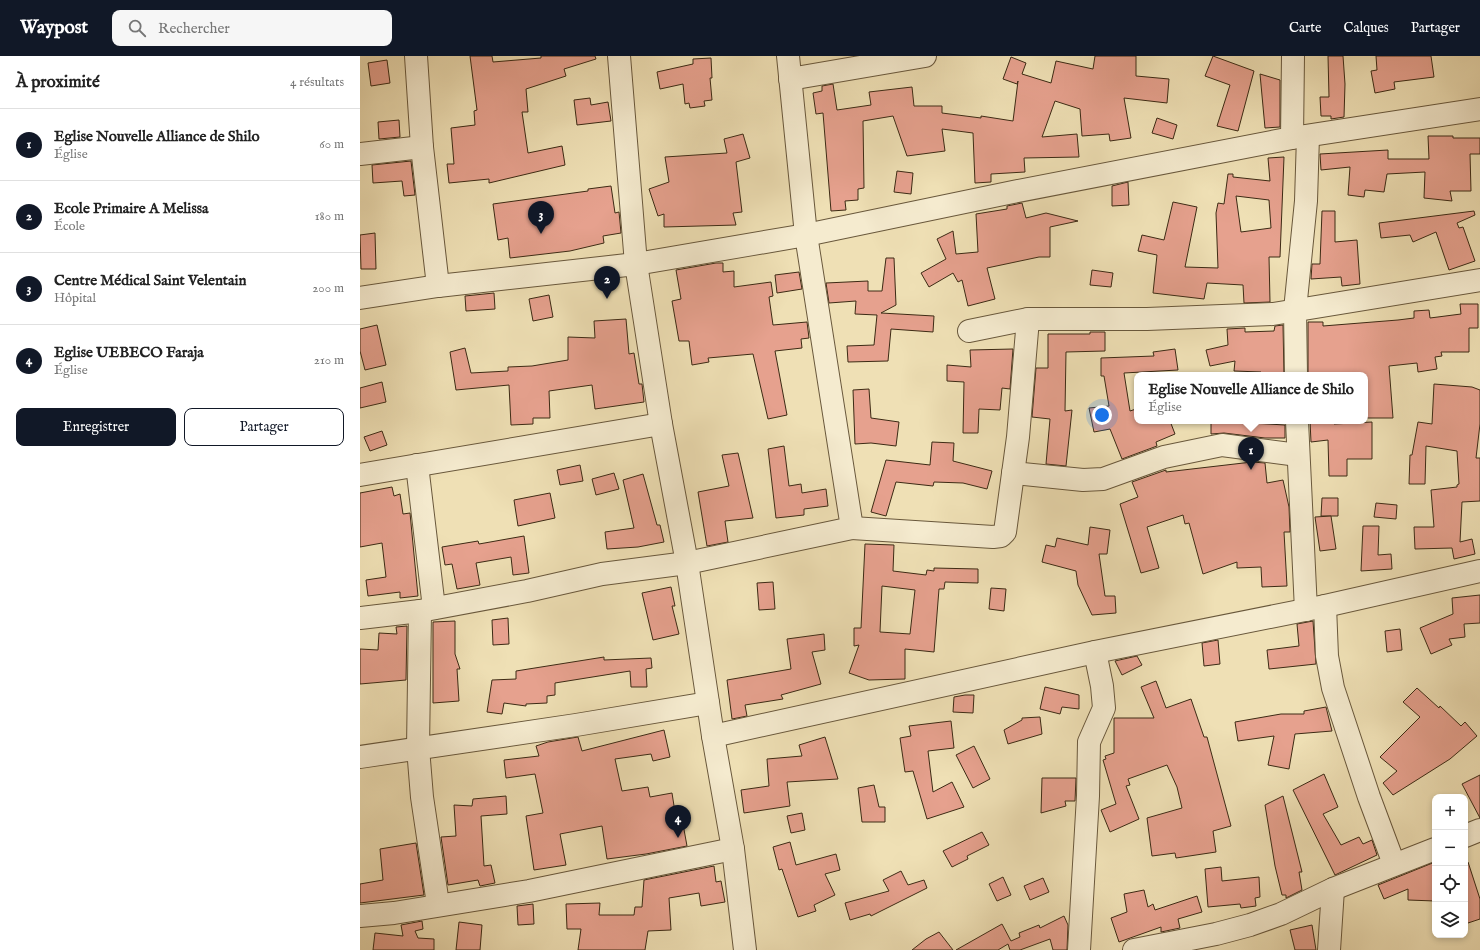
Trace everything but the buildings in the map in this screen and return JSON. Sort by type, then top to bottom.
[{"type":"street","points":[[416,56],[422,147],[438,286]]},
{"type":"street","points":[[619,56],[636,264],[661,424],[688,563],[713,736],[733,849],[745,950]]},
{"type":"street","points":[[788,56],[806,235],[852,528]]},
{"type":"street","points":[[790,79],[925,56]]},
{"type":"street","points":[[1293,56],[1306,201],[1295,310],[1296,372]]},
{"type":"street","points":[[360,298],[438,286],[636,264],[806,235],[1013,192],[1300,137],[1480,109]]},
{"type":"street","points":[[360,154],[422,147]]},
{"type":"street","points":[[969,331],[1028,319],[1147,319],[1272,314],[1480,280]]},
{"type":"street","points":[[360,618],[427,609],[527,591],[602,574],[688,563],[852,528],[1001,536],[1005,532],[1018,437],[1028,319]]},
{"type":"street","points":[[360,475],[661,424]]},
{"type":"street","points":[[1297,424],[1298,455],[1316,608],[1333,688],[1369,797],[1394,864]]},
{"type":"street","points":[[1013,473],[1083,480],[1102,479],[1164,457],[1222,445],[1298,455]]},
{"type":"street","points":[[417,465],[427,609],[418,748],[422,797],[438,904]]},
{"type":"street","points":[[713,736],[1095,652],[1316,608],[1480,571]]},
{"type":"street","points":[[1079,950],[1088,796],[1088,742],[1104,708],[1102,686],[1095,652]]},
{"type":"street","points":[[360,757],[576,725],[708,703]]},
{"type":"street","points":[[1468,835],[1480,830]]},
{"type":"street","points":[[360,916],[394,913],[438,904],[529,891],[733,849]]},
{"type":"street","points":[[1134,950],[1216,934],[1250,925],[1281,914],[1333,889],[1432,850]]},
{"type":"street","points":[[1328,950],[1333,889]]},
{"type":"place","name":"Centre Médical Saint Velentain","points":[[541,234]]},
{"type":"place","name":"Ecole Primaire A Melissa","points":[[607,299]]},
{"type":"place","name":"Eglise Nouvelle Alliance de Shilo","points":[[1251,470]]},
{"type":"place","name":"Eglise UEBECO Faraja","points":[[678,838]]}]
